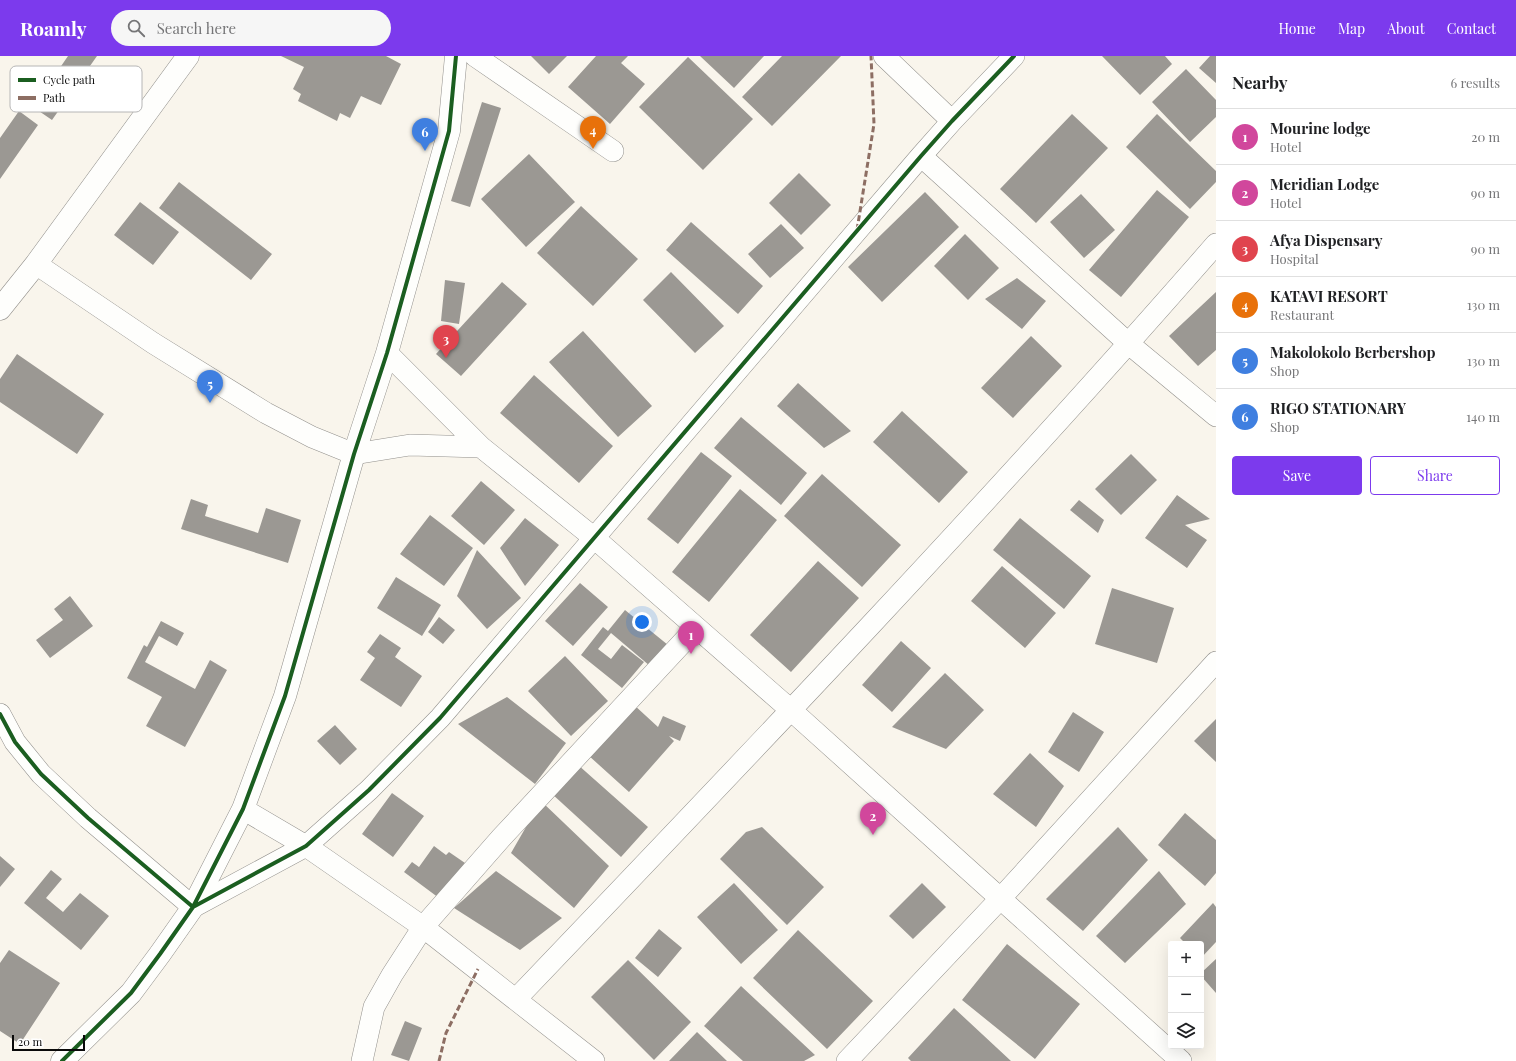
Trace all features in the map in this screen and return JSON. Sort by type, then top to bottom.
[{"type":"street","points":[[0,308],[36,264],[188,56]]},
{"type":"street","points":[[62,1061],[130,993],[160,954],[193,907],[243,809],[285,696],[354,454],[387,353],[449,131],[456,56]]},
{"type":"street","points":[[475,56],[613,151]]},
{"type":"street","points":[[884,56],[952,120]]},
{"type":"street","points":[[193,907],[306,846],[369,790],[440,718],[593,537],[952,120],[1014,56]]},
{"type":"street","points":[[921,156],[1129,344],[1216,416]]},
{"type":"street","points":[[516,999],[792,711],[1129,344],[1216,244]]},
{"type":"street","points":[[36,264],[152,344],[266,413],[312,437],[354,454],[410,445],[481,446]]},
{"type":"street","points":[[387,353],[481,446],[593,537],[792,711],[1181,1061]]},
{"type":"street","points":[[362,1061],[374,1008],[392,975],[423,927],[501,838],[696,628]]},
{"type":"street","points":[[847,1061],[1000,899],[1216,662]]},
{"type":"street","points":[[0,714],[15,742],[40,774],[88,818],[193,907]]},
{"type":"street","points":[[243,809],[306,846],[423,927],[594,1061]]},
{"type":"building","points":[[68,56],[97,56],[90,66],[61,66]]},
{"type":"building","points":[[281,56],[386,56],[401,64],[381,105],[361,96],[350,118],[340,113],[337,121],[298,101],[301,94],[293,89],[304,67]]},
{"type":"building","points":[[531,56],[567,56],[549,74]]},
{"type":"building","points":[[596,56],[628,56],[621,63],[645,84],[610,124],[568,87]]},
{"type":"building","points":[[700,56],[764,56],[734,88]]},
{"type":"building","points":[[782,56],[841,56],[772,126],[742,97]]},
{"type":"building","points":[[1102,56],[1165,56],[1172,64],[1140,95]]},
{"type":"building","points":[[1210,56],[1216,56],[1216,83],[1199,68]]},
{"type":"building","points":[[688,57],[753,119],[703,170],[639,107]]},
{"type":"building","points":[[1186,69],[1216,100],[1216,117],[1190,142],[1152,102]]},
{"type":"building","points":[[482,102],[501,108],[470,207],[451,201]]},
{"type":"building","points":[[18,112],[38,125],[0,179],[0,138]]},
{"type":"building","points":[[40,112],[58,112],[52,120]]},
{"type":"building","points":[[1072,114],[1108,148],[1036,223],[1000,189]]},
{"type":"building","points":[[1157,114],[1216,171],[1216,182],[1190,209],[1126,147]]},
{"type":"building","points":[[529,154],[575,202],[526,247],[481,199]]},
{"type":"building","points":[[799,173],[831,205],[801,235],[769,203]]},
{"type":"building","points":[[179,182],[272,254],[251,280],[159,208]]},
{"type":"building","points":[[1157,190],[1189,217],[1121,297],[1089,270]]},
{"type":"building","points":[[925,192],[959,227],[882,302],[848,267]]},
{"type":"building","points":[[1081,194],[1115,230],[1084,258],[1050,222]]},
{"type":"building","points":[[140,202],[179,232],[153,265],[114,235]]},
{"type":"building","points":[[581,206],[638,259],[593,306],[537,253]]},
{"type":"building","points":[[691,222],[763,286],[738,314],[666,250]]},
{"type":"building","points":[[781,224],[804,248],[770,278],[748,254]]},
{"type":"building","points":[[965,234],[999,268],[968,300],[934,266]]},
{"type":"building","points":[[671,272],[724,326],[695,353],[643,300]]},
{"type":"building","points":[[1017,278],[1046,301],[1022,329],[985,299]]},
{"type":"building","points":[[445,280],[465,283],[459,324],[441,321]]},
{"type":"building","points":[[502,282],[527,304],[461,376],[436,354]]},
{"type":"building","points":[[1216,292],[1216,350],[1198,366],[1169,336]]},
{"type":"building","points":[[583,331],[652,406],[618,437],[549,362]]},
{"type":"building","points":[[1031,336],[1062,366],[1013,418],[981,388]]},
{"type":"building","points":[[17,354],[104,414],[77,454],[0,402],[0,379]]},
{"type":"building","points":[[534,375],[613,446],[579,483],[500,413]]},
{"type":"building","points":[[798,383],[851,431],[824,448],[777,406]]},
{"type":"building","points":[[902,411],[968,472],[939,503],[873,442]]},
{"type":"building","points":[[741,417],[807,473],[781,505],[714,448]]},
{"type":"building","points":[[701,452],[732,476],[678,544],[647,519]]},
{"type":"building","points":[[1131,454],[1157,480],[1121,515],[1095,489]]},
{"type":"building","points":[[822,474],[901,545],[862,587],[784,516]]},
{"type":"building","points":[[481,481],[515,510],[484,545],[451,516]]},
{"type":"building","points":[[740,489],[777,520],[709,602],[672,572]]},
{"type":"building","points":[[1177,495],[1210,519],[1185,525],[1207,540],[1187,568],[1145,538]]},
{"type":"building","points":[[191,499],[208,505],[205,516],[258,533],[266,508],[301,520],[288,563],[181,529]]},
{"type":"building","points":[[1079,500],[1104,520],[1098,533],[1070,510]]},
{"type":"building","points":[[430,515],[473,548],[444,586],[400,554]]},
{"type":"building","points":[[525,518],[559,545],[525,586],[500,548]]},
{"type":"building","points":[[1020,518],[1091,576],[1064,609],[993,550]]},
{"type":"building","points":[[477,550],[521,598],[487,629],[457,596]]},
{"type":"building","points":[[818,561],[859,598],[791,672],[750,635]]},
{"type":"building","points":[[1002,566],[1056,613],[1025,648],[971,601]]},
{"type":"building","points":[[396,577],[441,605],[422,636],[377,608]]},
{"type":"building","points":[[580,583],[608,607],[573,646],[545,621]]},
{"type":"building","points":[[1112,588],[1174,608],[1157,663],[1095,644]]},
{"type":"building","points":[[70,596],[93,626],[50,658],[36,640],[63,620],[54,609]]},
{"type":"building","points":[[625,610],[668,645],[650,666],[611,633],[598,649],[611,659],[622,645],[644,662],[622,688],[581,655],[603,627],[608,631]]},
{"type":"building","points":[[439,617],[455,630],[443,644],[428,632]]},
{"type":"building","points":[[161,621],[184,633],[177,646],[159,636],[145,662],[195,689],[210,660],[227,670],[185,747],[146,726],[162,697],[127,678],[144,645],[147,647]]},
{"type":"building","points":[[380,634],[401,648],[395,657],[422,676],[401,707],[360,680],[375,658],[367,652]]},
{"type":"building","points":[[901,641],[931,668],[892,712],[862,685]]},
{"type":"building","points":[[565,656],[608,701],[571,736],[528,691]]},
{"type":"building","points":[[945,673],[984,710],[946,749],[892,727]]},
{"type":"building","points":[[507,697],[566,743],[535,784],[458,724]]},
{"type":"building","points":[[633,704],[658,727],[663,716],[686,726],[680,741],[669,736],[674,741],[629,792],[588,755]]},
{"type":"building","points":[[1073,712],[1104,732],[1079,772],[1048,752]]},
{"type":"building","points":[[1216,719],[1216,762],[1194,741]]},
{"type":"building","points":[[335,725],[357,749],[340,765],[317,741]]},
{"type":"building","points":[[1030,753],[1064,786],[1036,827],[993,794]]},
{"type":"building","points":[[577,764],[648,827],[621,857],[551,793]]},
{"type":"building","points":[[392,793],[424,816],[393,857],[362,834]]},
{"type":"building","points":[[541,801],[609,866],[574,908],[511,853]]},
{"type":"building","points":[[1185,813],[1216,840],[1216,873],[1205,886],[1158,845]]},
{"type":"building","points":[[762,827],[824,887],[787,925],[720,859],[746,832]]},
{"type":"building","points":[[1118,827],[1148,860],[1083,931],[1046,899]]},
{"type":"building","points":[[434,846],[446,855],[449,852],[465,863],[439,898],[404,872],[412,862],[419,867]]},
{"type":"building","points":[[0,856],[15,869],[0,887]]},
{"type":"building","points":[[51,870],[62,879],[46,898],[63,912],[80,893],[109,916],[81,950],[24,903]]},
{"type":"building","points":[[496,871],[562,918],[520,950],[454,908]]},
{"type":"building","points":[[1159,871],[1186,904],[1125,963],[1096,936]]},
{"type":"building","points":[[734,883],[778,930],[741,964],[697,917]]},
{"type":"building","points":[[922,883],[946,907],[913,939],[889,916]]},
{"type":"building","points":[[1213,903],[1216,907],[1216,942],[1204,955],[1204,941],[1183,941],[1180,938]]},
{"type":"building","points":[[659,929],[682,948],[658,977],[635,958]]},
{"type":"building","points":[[798,930],[873,1001],[827,1049],[753,978]]},
{"type":"building","points":[[1007,944],[1080,1004],[1035,1059],[962,1000]]},
{"type":"building","points":[[9,950],[60,983],[20,1044],[0,1031],[0,963]]},
{"type":"building","points":[[1216,959],[1216,993],[1204,979],[1204,970]]},
{"type":"building","points":[[628,960],[691,1022],[654,1060],[591,997]]},
{"type":"building","points":[[741,986],[815,1055],[804,1061],[743,1061],[704,1026]]},
{"type":"building","points":[[954,1008],[1011,1061],[911,1061],[908,1058]]},
{"type":"building","points":[[405,1021],[422,1028],[409,1061],[391,1055]]},
{"type":"building","points":[[697,1032],[727,1061],[669,1061]]},
{"type":"marked path","points":[[857,230],[874,124],[871,56]]},
{"type":"marked path","points":[[439,1061],[446,1033],[478,969]]},
{"type":"cycle path","points":[[62,1061],[131,993],[160,954],[193,907],[243,809],[285,696],[354,454],[387,353],[449,131],[456,56]]},
{"type":"cycle path","points":[[0,714],[15,742],[41,774],[88,818],[193,907],[306,846],[369,790],[440,718],[921,156],[1014,56]]},
{"type":"place","name":"KATAVI RESORT","points":[[593,149]]},
{"type":"place","name":"RIGO STATIONARY","points":[[425,151]]},
{"type":"place","name":"Afya Dispensary","points":[[446,358]]},
{"type":"place","name":"Makolokolo Berbershop","points":[[210,403]]},
{"type":"place","name":"Mourine lodge","points":[[691,654]]},
{"type":"place","name":"Meridian Lodge","points":[[873,835]]}]
